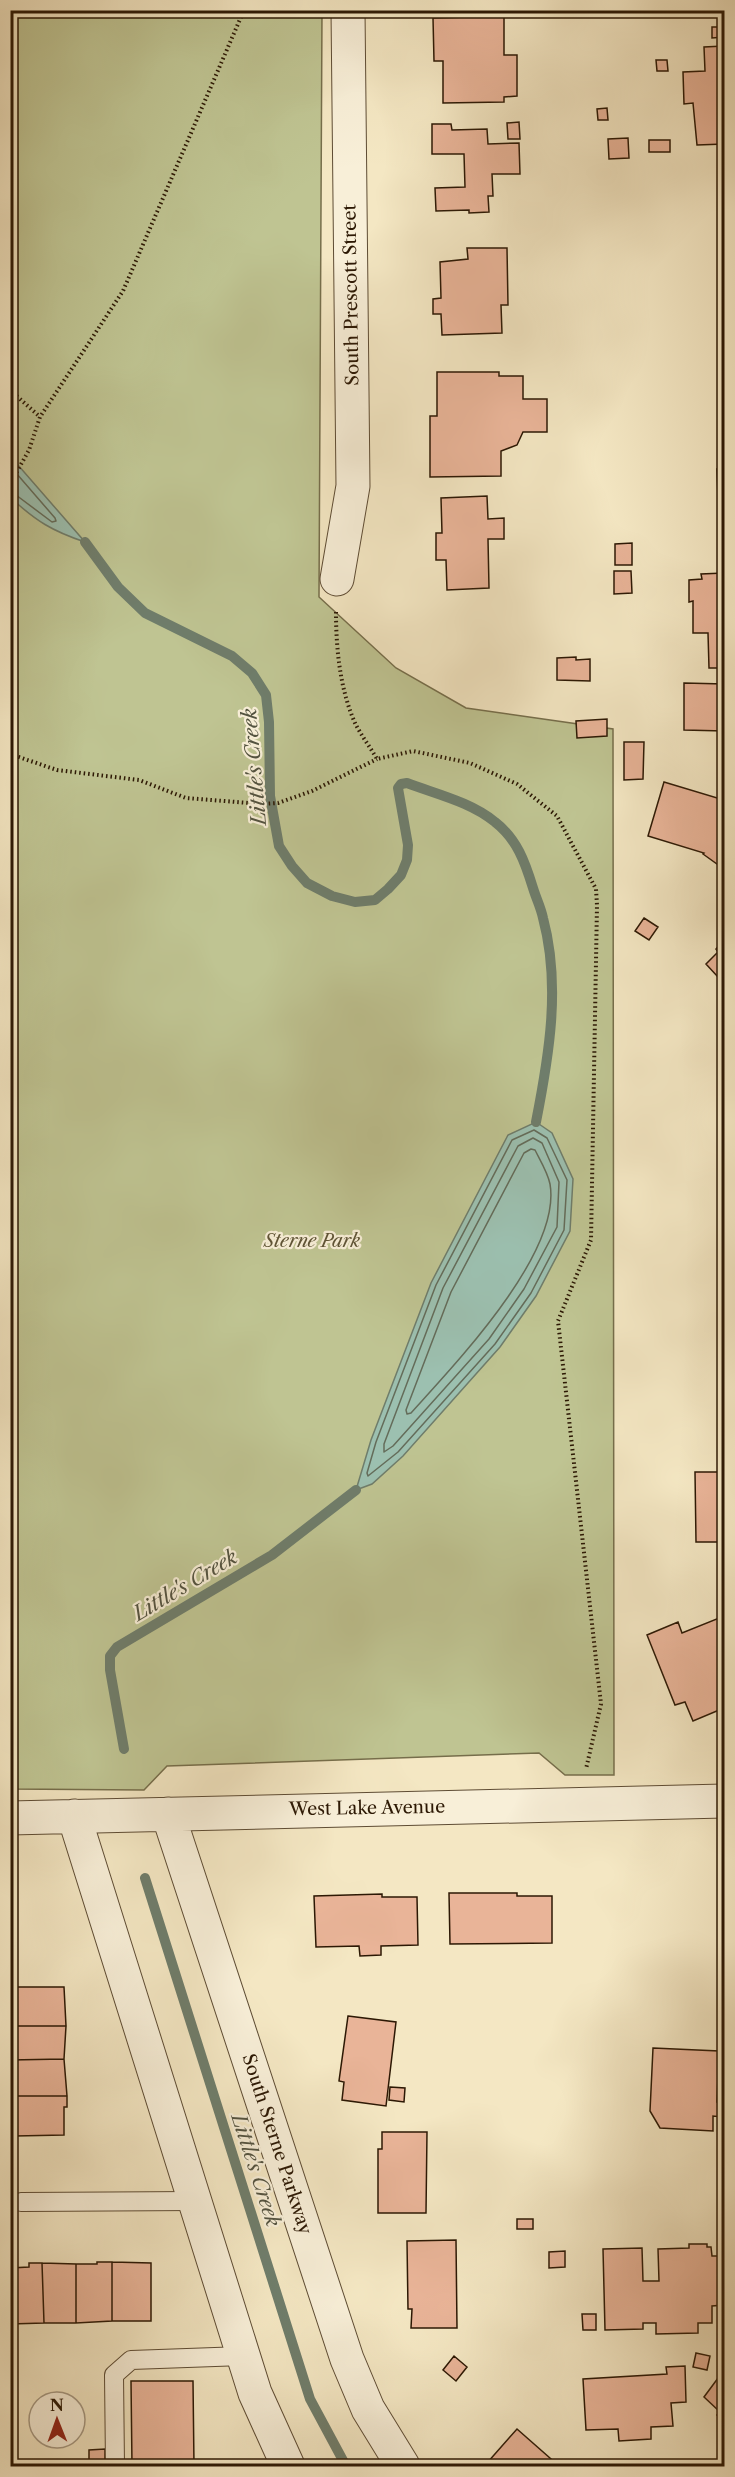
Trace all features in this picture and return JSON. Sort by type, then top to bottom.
[{"type":"street","name":"South Prescott Street","points":[[337,579],[353,486],[348,10]]},
{"type":"street","name":"West Lake Avenue","points":[[10,1818],[724,1801]]},
{"type":"street","name":"South Sterne Parkway","points":[[168,1814],[347,2359],[368,2409],[403,2466]]},
{"type":"street","points":[[74,1816],[255,2393],[288,2466]]},
{"type":"lane","points":[[21,2202],[195,2201]]},
{"type":"lane","points":[[115,2466],[114,2375],[131,2360],[243,2356]]},
{"type":"path","points":[[10,484],[29,450],[40,417],[123,291],[244,10]]},
{"type":"path","points":[[10,390],[40,417]]},
{"type":"path","points":[[337,579],[336,642],[342,682],[355,722],[377,759]]},
{"type":"path","points":[[10,754],[57,771],[139,780],[186,798],[262,804],[278,803],[312,791],[377,759],[413,751],[470,763],[517,784],[557,816],[596,889],[597,905],[591,1240],[558,1321],[601,1704],[586,1766],[587,1803]]},
{"type":"green space","name":"Sterne Park","points":[[11,11],[322,11],[319,597],[396,668],[466,708],[613,729],[614,1775],[565,1775],[539,1753],[167,1766],[144,1790],[11,1789]]},
{"type":"water","points":[[11,457],[85,542],[45,524],[11,498]]},
{"type":"water","points":[[536,1122],[552,1133],[573,1179],[570,1231],[536,1296],[500,1347],[403,1456],[372,1484],[356,1490],[371,1440],[431,1283],[508,1135]]},
{"type":"building","points":[[504,16],[504,55],[517,55],[517,96],[504,97],[504,102],[443,103],[443,61],[434,61],[433,18]]},
{"type":"building","points":[[712,27],[724,27],[724,37],[712,38]]},
{"type":"building","points":[[724,46],[724,144],[697,145],[693,103],[684,104],[683,72],[705,71],[704,47]]},
{"type":"building","points":[[656,60],[667,60],[668,71],[657,71]]},
{"type":"building","points":[[607,108],[608,120],[598,120],[597,109]]},
{"type":"building","points":[[519,122],[520,139],[508,139],[507,123]]},
{"type":"building","points":[[432,124],[451,124],[452,130],[487,129],[488,144],[519,143],[520,174],[492,174],[493,196],[488,196],[489,212],[436,211],[435,188],[465,187],[464,154],[432,154]]},
{"type":"building","points":[[628,138],[629,158],[609,159],[608,139]]},
{"type":"building","points":[[649,140],[670,140],[670,152],[649,152]]},
{"type":"building","points":[[720,199],[724,199],[724,235],[720,235]]},
{"type":"building","points":[[467,248],[507,248],[508,305],[501,305],[502,333],[442,335],[441,314],[433,314],[433,299],[441,298],[440,262],[468,259]]},
{"type":"building","points":[[437,372],[499,372],[499,376],[523,376],[523,399],[547,399],[547,432],[523,432],[517,445],[501,451],[501,476],[430,477],[430,416],[437,416]]},
{"type":"building","points":[[724,468],[724,497],[718,498],[717,469]]},
{"type":"building","points":[[487,496],[488,519],[504,518],[504,539],[488,539],[489,588],[447,590],[446,560],[436,560],[436,533],[442,533],[441,498]]},
{"type":"building","points":[[632,543],[632,565],[615,565],[615,544]]},
{"type":"building","points":[[614,571],[631,571],[632,593],[614,594]]},
{"type":"building","points":[[724,573],[724,668],[709,668],[708,633],[693,633],[693,601],[689,602],[689,580],[702,579],[701,574]]},
{"type":"building","points":[[576,657],[576,660],[590,659],[590,681],[557,680],[557,658]]},
{"type":"building","points":[[684,683],[724,684],[724,731],[684,730]]},
{"type":"building","points":[[607,719],[607,736],[577,738],[576,721]]},
{"type":"building","points":[[624,742],[644,742],[643,779],[624,780]]},
{"type":"building","points":[[664,782],[724,800],[724,869],[704,853],[648,836]]},
{"type":"building","points":[[644,918],[658,927],[649,940],[635,931]]},
{"type":"building","points":[[724,940],[724,1008],[719,1009],[718,977],[706,964],[718,952],[716,949]]},
{"type":"building","points":[[720,1468],[724,1468],[724,1583],[720,1583],[720,1542],[696,1542],[695,1472],[720,1472]]},
{"type":"building","points":[[724,1616],[724,1708],[693,1721],[685,1702],[675,1705],[647,1635],[678,1622],[682,1633]]},
{"type":"building","points":[[449,1893],[517,1893],[517,1896],[552,1896],[552,1943],[450,1944]]},
{"type":"building","points":[[382,1894],[382,1897],[417,1897],[418,1945],[381,1946],[381,1955],[360,1956],[359,1946],[316,1947],[314,1896]]},
{"type":"building","points":[[10,1987],[64,1987],[66,2026],[10,2026]]},
{"type":"building","points":[[348,2016],[396,2022],[386,2106],[342,2100],[344,2082],[339,2081]]},
{"type":"building","points":[[10,2026],[66,2026],[64,2059],[10,2060]]},
{"type":"building","points":[[653,2048],[719,2051],[717,2102],[723,2102],[722,2117],[713,2116],[713,2131],[660,2128],[650,2111]]},
{"type":"building","points":[[64,2059],[67,2096],[10,2096],[10,2060]]},
{"type":"building","points":[[390,2087],[405,2088],[404,2102],[389,2100]]},
{"type":"building","points":[[10,2096],[67,2096],[67,2107],[64,2107],[64,2135],[15,2136],[15,2133],[10,2133]]},
{"type":"building","points":[[382,2132],[427,2132],[426,2213],[378,2213],[378,2149],[382,2149]]},
{"type":"building","points":[[517,2219],[533,2219],[533,2229],[517,2229]]},
{"type":"building","points":[[456,2240],[457,2328],[411,2328],[412,2309],[408,2309],[407,2241]]},
{"type":"building","points":[[689,2244],[707,2244],[707,2247],[711,2247],[712,2256],[724,2256],[724,2305],[712,2306],[712,2323],[698,2323],[698,2333],[656,2334],[656,2323],[643,2323],[643,2329],[605,2330],[603,2249],[642,2248],[643,2281],[659,2281],[658,2249],[689,2248]]},
{"type":"building","points":[[565,2251],[565,2267],[549,2268],[549,2252]]},
{"type":"building","points":[[97,2262],[112,2262],[112,2321],[76,2323],[76,2264],[97,2264]]},
{"type":"building","points":[[112,2262],[151,2263],[151,2321],[112,2321]]},
{"type":"building","points":[[29,2263],[42,2263],[44,2323],[10,2324],[10,2268],[29,2267]]},
{"type":"building","points":[[42,2263],[76,2264],[76,2323],[44,2323]]},
{"type":"building","points":[[582,2314],[596,2314],[596,2330],[583,2330]]},
{"type":"building","points":[[696,2353],[710,2356],[707,2370],[693,2367]]},
{"type":"building","points":[[454,2356],[467,2367],[456,2381],[443,2370]]},
{"type":"building","points":[[685,2366],[686,2402],[671,2403],[673,2426],[651,2427],[651,2439],[619,2441],[618,2429],[586,2430],[583,2379],[667,2374],[666,2367]]},
{"type":"building","points":[[724,2370],[724,2422],[717,2415],[720,2412],[704,2397]]},
{"type":"building","points":[[131,2381],[193,2381],[194,2466],[132,2466]]},
{"type":"building","points":[[517,2429],[559,2466],[490,2466],[487,2463]]},
{"type":"building","points":[[105,2449],[105,2466],[89,2466],[89,2450]]},
{"type":"waterway","name":"Little's Creek","points":[[85,542],[118,587],[145,613],[232,656],[252,673],[266,695],[269,722],[270,796],[279,846],[307,883],[332,896],[355,902],[375,900],[388,889],[401,875],[407,860],[408,845],[398,788],[401,784],[407,783],[475,809],[495,822],[515,843],[541,910],[551,969],[549,1046],[536,1122]]},
{"type":"waterway","name":"Little's Creek","points":[[124,1749],[110,1670],[110,1656],[117,1647],[272,1555],[356,1490]]},
{"type":"waterway","name":"Little's Creek","points":[[145,1878],[310,2399],[346,2466]]}]
